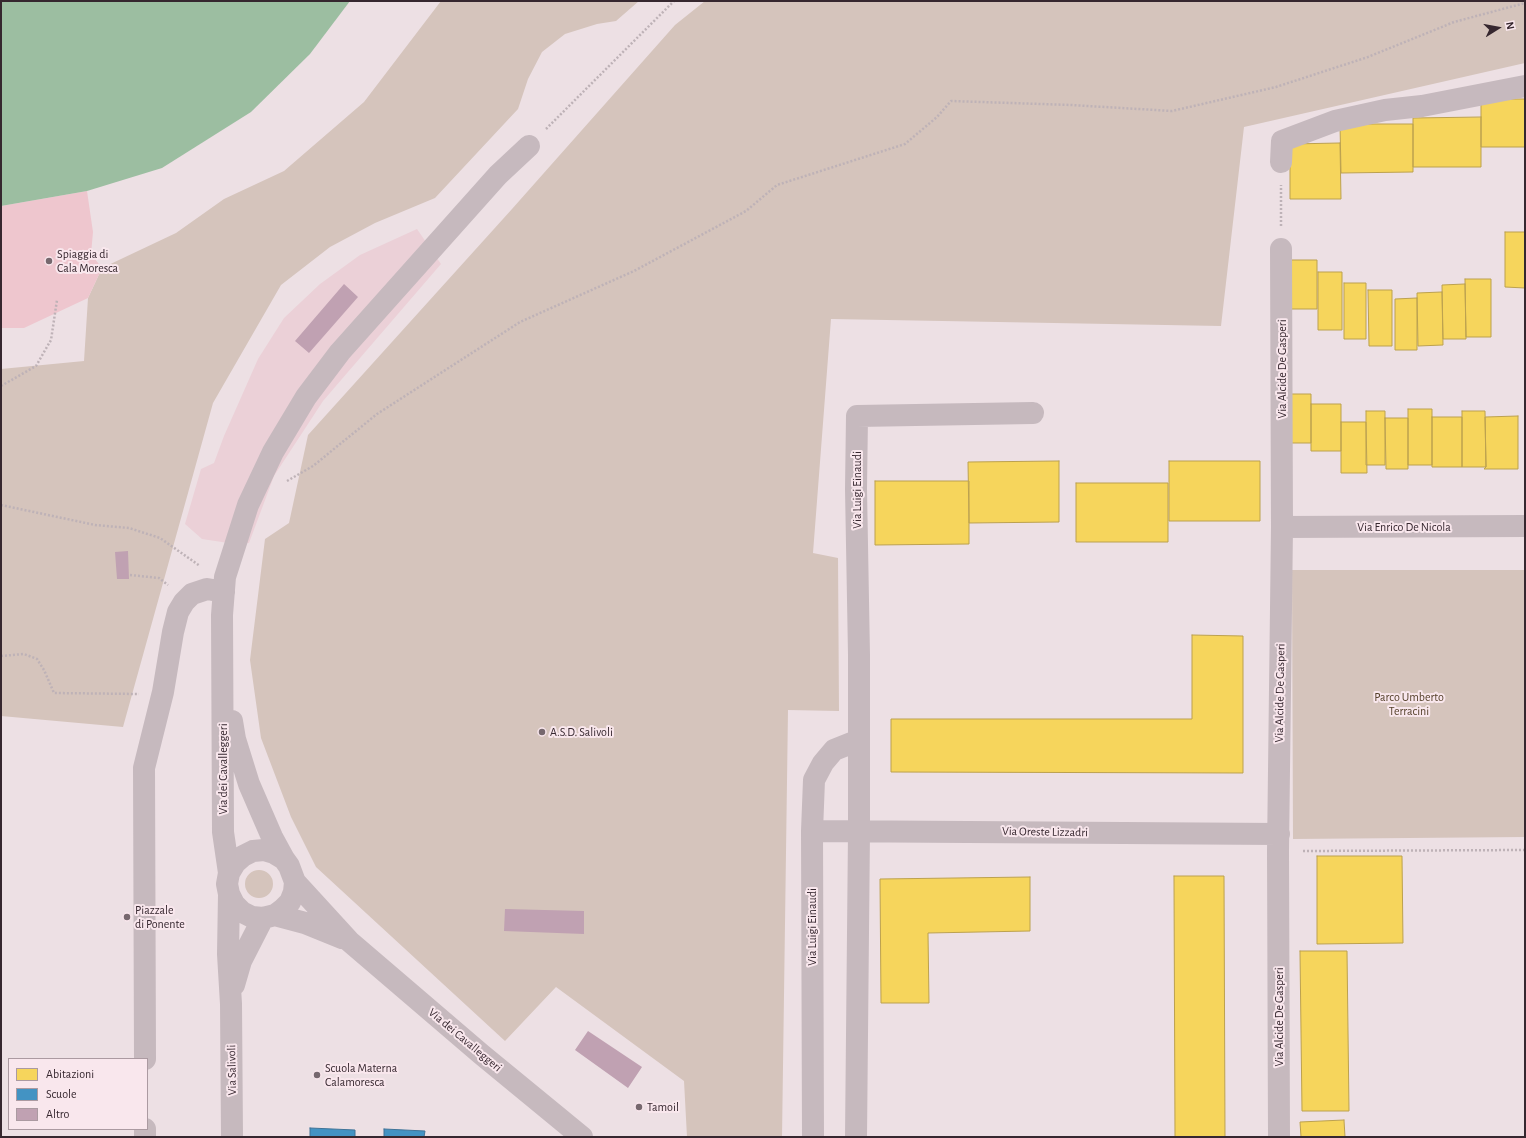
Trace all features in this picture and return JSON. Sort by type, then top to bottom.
[{"type":"street","points":[[1281,162],[1282,140],[1335,121],[1384,110],[1422,106],[1525,86]]},
{"type":"street","name":"Via dei Cavalleggeri","points":[[349,941],[305,923],[269,916],[252,917],[242,912],[234,904],[229,894],[227,884],[229,873],[222,832],[222,615],[225,585],[235,544],[248,505],[273,452],[306,397],[345,347],[498,175],[529,146]]},
{"type":"street","name":"Via Alcide De Gasperi","points":[[1279,1137],[1279,843],[1282,527],[1281,249]]},
{"type":"street","name":"Via Luigi Einaudi","points":[[856,1137],[859,831],[859,655],[856,489],[857,416],[1033,413]]},
{"type":"street","name":"Via Enrico De Nicola","points":[[1282,527],[1525,526]]},
{"type":"street","points":[[145,1058],[144,768],[163,692],[173,632],[178,612],[184,602],[192,594],[225,585]]},
{"type":"street","name":"Via dei Cavalleggeri","points":[[223,664],[235,739],[249,784],[272,837],[289,866],[295,882],[349,941],[575,1135]]},
{"type":"street","name":"Via Luigi Einaudi","points":[[813,1137],[812,831],[814,780],[823,763],[834,750],[859,740]]},
{"type":"street","name":"Via Oreste Lizzadri","points":[[812,831],[859,831],[1279,843]]},
{"type":"street","points":[[229,873],[235,863],[243,856],[253,851],[264,850],[274,853],[284,859]]},
{"type":"street","points":[[269,916],[283,909],[290,902],[294,892],[295,882]]},
{"type":"street","name":"Via Salivoli","points":[[229,894],[228,954],[232,1137]]},
{"type":"street","name":"Via Salivoli","points":[[230,1004],[241,961],[269,916]]},
{"type":"path","points":[[529,146],[674,1]]},
{"type":"path","points":[[287,482],[313,466],[378,414],[520,322],[634,271],[746,211],[777,185],[905,144],[937,117],[951,102],[1071,105],[1172,112],[1276,87],[1368,57],[1454,22],[1525,3]]},
{"type":"path","points":[[1281,162],[1281,249]]},
{"type":"path","points":[[1,386],[36,366],[51,340],[57,300]]},
{"type":"path","points":[[1,506],[95,525],[129,528],[160,538],[205,569],[225,585]]},
{"type":"path","points":[[130,575],[159,578],[177,591],[189,597]]},
{"type":"path","points":[[1,656],[24,654],[37,659],[44,670],[54,693],[115,695],[163,692]]},
{"type":"path","points":[[1279,843],[1525,850]]},
{"type":"green space","points":[[441,1],[639,1],[616,21],[597,24],[565,34],[542,52],[528,79],[518,109],[435,198],[375,223],[330,247],[281,285],[213,403],[123,727],[1,716],[1,369],[84,361],[88,298],[102,268],[176,233],[224,199],[284,171],[364,102]]},
{"type":"green space","points":[[705,1],[1525,1],[1525,63],[1244,127],[1221,326],[831,319],[813,553],[838,558],[839,711],[788,710],[782,1137],[687,1137],[684,1081],[556,987],[505,1041],[316,867],[291,817],[261,738],[250,660],[265,539],[289,523],[308,435],[512,209],[675,25]]},
{"type":"green space","name":"Parco Umberto Terracini","points":[[1292,570],[1525,570],[1525,837],[1293,839]]},
{"type":"green space","points":[[259,870],[269,874],[273,884],[269,894],[259,898],[249,894],[245,884],[249,874]]},
{"type":"sand","name":"Spiaggia di Cala Moresca","points":[[87,191],[93,232],[91,254],[102,268],[88,298],[24,328],[1,328],[1,206]]},
{"type":"shaded area","points":[[1,1],[350,1],[310,54],[251,112],[162,168],[87,191],[1,206]]},
{"type":"shaded area","points":[[417,229],[441,264],[323,401],[274,476],[249,543],[235,544],[202,539],[185,524],[201,469],[214,463],[224,436],[258,359],[284,318],[320,284],[360,255]]},
{"type":"building: Abitazioni","points":[[1481,99],[1525,99],[1525,147],[1481,147]]},
{"type":"building: Abitazioni","points":[[1481,117],[1481,167],[1413,167],[1413,118]]},
{"type":"building: Abitazioni","points":[[1340,124],[1413,124],[1413,172],[1341,173]]},
{"type":"building: Abitazioni","points":[[1340,143],[1341,199],[1290,199],[1290,144]]},
{"type":"building: Abitazioni","points":[[1505,232],[1525,232],[1525,288],[1505,287]]},
{"type":"building: Abitazioni","points":[[1287,260],[1317,260],[1317,309],[1287,309]]},
{"type":"building: Abitazioni","points":[[1318,272],[1342,272],[1342,330],[1318,330]]},
{"type":"building: Abitazioni","points":[[1465,279],[1491,279],[1491,337],[1466,337]]},
{"type":"building: Abitazioni","points":[[1344,283],[1366,283],[1366,339],[1344,339]]},
{"type":"building: Abitazioni","points":[[1465,284],[1466,339],[1443,339],[1442,285]]},
{"type":"building: Abitazioni","points":[[1368,290],[1392,290],[1392,346],[1369,346]]},
{"type":"building: Abitazioni","points":[[1442,292],[1443,345],[1418,346],[1417,293]]},
{"type":"building: Abitazioni","points":[[1417,298],[1417,350],[1395,350],[1395,299]]},
{"type":"building: Abitazioni","points":[[1287,394],[1311,394],[1311,443],[1288,443]]},
{"type":"building: Abitazioni","points":[[1311,404],[1341,404],[1341,451],[1311,451]]},
{"type":"building: Abitazioni","points":[[1408,409],[1432,409],[1432,465],[1408,465]]},
{"type":"building: Abitazioni","points":[[1366,411],[1385,411],[1385,465],[1366,465]]},
{"type":"building: Abitazioni","points":[[1462,411],[1485,411],[1486,467],[1462,467]]},
{"type":"building: Abitazioni","points":[[1518,416],[1518,469],[1484,469],[1486,467],[1485,417]]},
{"type":"building: Abitazioni","points":[[1432,417],[1462,417],[1462,467],[1432,467]]},
{"type":"building: Abitazioni","points":[[1385,418],[1408,418],[1408,469],[1386,469]]},
{"type":"building: Abitazioni","points":[[1341,422],[1366,422],[1367,473],[1341,473]]},
{"type":"building: Abitazioni","points":[[1059,461],[1059,522],[969,523],[968,462]]},
{"type":"building: Abitazioni","points":[[1169,461],[1260,461],[1260,521],[1169,521]]},
{"type":"building: Abitazioni","points":[[875,481],[969,481],[969,544],[875,545]]},
{"type":"building: Abitazioni","points":[[1076,483],[1168,483],[1168,542],[1076,542]]},
{"type":"building: Abitazioni","points":[[1192,635],[1243,636],[1243,773],[891,772],[891,719],[1192,719]]},
{"type":"building: Abitazioni","points":[[1317,856],[1402,856],[1403,943],[1317,944]]},
{"type":"building: Abitazioni","points":[[1174,876],[1224,876],[1225,1137],[1175,1137]]},
{"type":"building: Abitazioni","points":[[1030,877],[1030,931],[928,933],[929,1003],[881,1003],[880,879]]},
{"type":"building: Abitazioni","points":[[1300,951],[1347,951],[1349,1111],[1302,1111]]},
{"type":"building: Abitazioni","points":[[1344,1120],[1345,1137],[1301,1137],[1300,1122]]},
{"type":"building: Scuole","points":[[310,1128],[355,1130],[355,1137],[310,1137]]},
{"type":"building: Scuole","points":[[384,1129],[425,1131],[424,1137],[384,1137]]},
{"type":"building: Altro","points":[[344,284],[358,297],[309,353],[295,341]]},
{"type":"building: Altro","points":[[128,551],[129,579],[117,579],[115,552]]},
{"type":"building: Altro","points":[[505,909],[584,911],[584,934],[504,931]]},
{"type":"building: Altro","points":[[588,1031],[642,1067],[628,1088],[575,1050]]},
{"type":"place","name":"Spiaggia di Cala Moresca","points":[[49,261]]},
{"type":"place","name":"A.S.D. Salivoli","points":[[542,732]]},
{"type":"place","name":"Piazzale di Ponente","points":[[127,917]]},
{"type":"place","name":"Scuola Materna Calamoresca","points":[[317,1075]]},
{"type":"place","name":"Tamoil","points":[[639,1107]]}]
